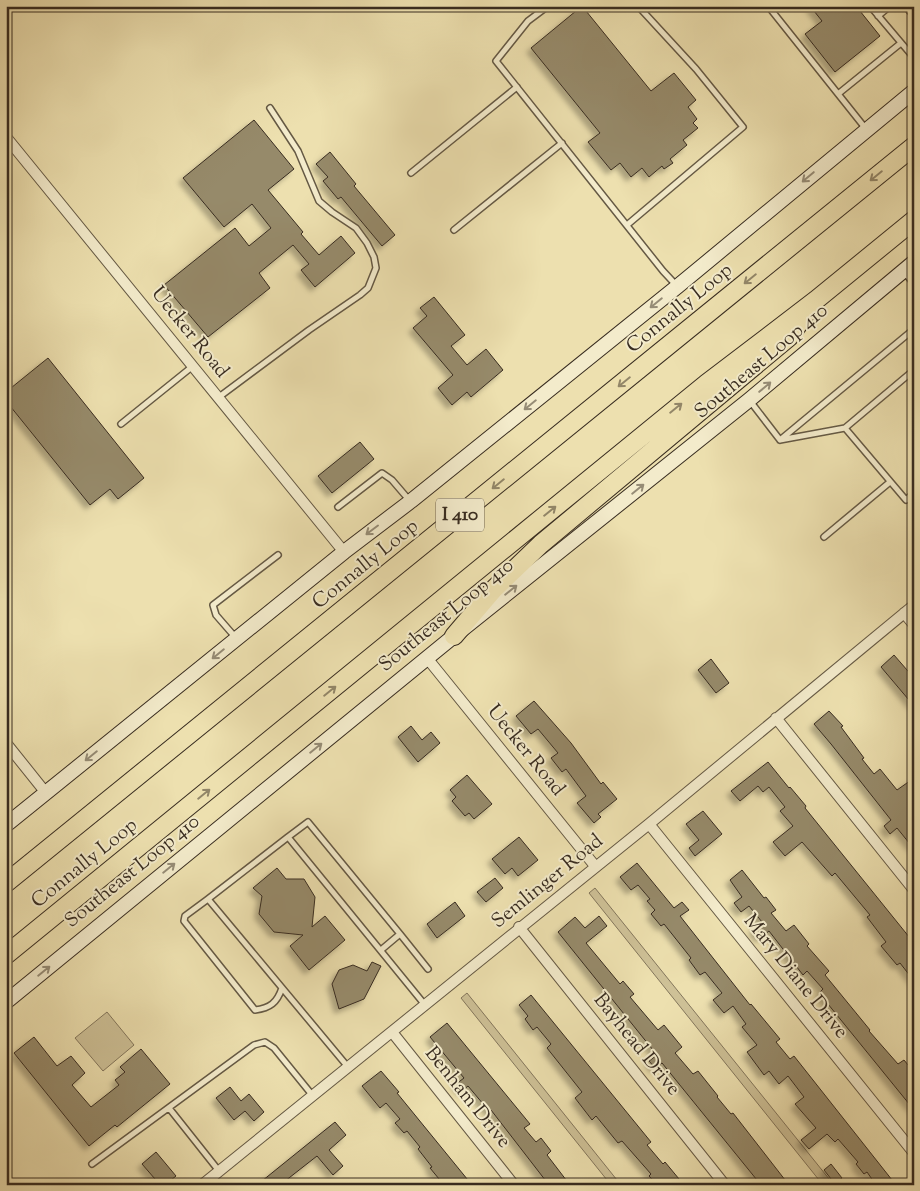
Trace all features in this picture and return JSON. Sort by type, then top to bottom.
[{"type":"highway","name":"Connally Loop","points":[[6,883],[914,146]]},
{"type":"highway","name":"Connally Loop","points":[[6,956],[706,384],[816,300],[914,220]]},
{"type":"highway","points":[[454,636],[494,589],[541,544],[789,337],[816,300]]},
{"type":"main road","points":[[6,825],[678,286],[914,91]]},
{"type":"main road","name":"Southeast Loop 410","points":[[6,1002],[454,636],[749,400],[908,266]]},
{"type":"street","name":"Uecker Road","points":[[6,137],[344,552]]},
{"type":"street","name":"Semlinger Road","points":[[202,1185],[519,927],[649,824],[914,605]]},
{"type":"street","points":[[904,613],[914,625]]},
{"type":"street","name":"Uecker Road","points":[[427,658],[595,866]]},
{"type":"street","points":[[776,718],[914,890]]},
{"type":"street","points":[[6,742],[46,792]]},
{"type":"street","name":"Mary Diane Drive","points":[[649,824],[914,1153]]},
{"type":"street","name":"Bayhead Drive","points":[[519,927],[725,1185]]},
{"type":"street","name":"Benham Drive","points":[[392,1032],[514,1185]]},
{"type":"lane","points":[[548,6],[528,21],[496,60],[663,271],[678,286]]},
{"type":"lane","points":[[626,225],[743,127],[696,69],[638,6]]},
{"type":"lane","points":[[768,6],[866,129]]},
{"type":"lane","points":[[870,6],[914,58]]},
{"type":"lane","points":[[878,16],[890,6]]},
{"type":"lane","points":[[905,6],[914,16]]},
{"type":"lane","points":[[838,94],[902,44]]},
{"type":"lane","points":[[411,173],[517,87]]},
{"type":"lane","points":[[219,397],[364,292],[368,288],[376,268],[374,257],[356,228],[319,201],[298,150],[270,108]]},
{"type":"lane","points":[[454,230],[562,143]]},
{"type":"lane","points":[[908,266],[914,284]]},
{"type":"lane","points":[[780,440],[914,329]]},
{"type":"lane","points":[[122,424],[193,365]]},
{"type":"lane","points":[[780,440],[845,428],[914,370]]},
{"type":"lane","points":[[749,400],[780,440]]},
{"type":"lane","points":[[845,428],[906,500],[914,494]]},
{"type":"lane","points":[[338,507],[382,473],[392,480],[411,501]]},
{"type":"lane","points":[[824,537],[890,482]]},
{"type":"lane","points":[[236,639],[216,615],[214,605],[278,555]]},
{"type":"lane","points":[[282,988],[279,997],[267,1008],[255,1010],[184,921],[185,916],[308,822],[428,969]]},
{"type":"lane","points":[[288,837],[425,1005]]},
{"type":"lane","points":[[208,899],[348,1067]]},
{"type":"lane","points":[[381,950],[400,934]]},
{"type":"lane","points":[[92,1164],[254,1045],[265,1042],[274,1048],[313,1096]]},
{"type":"lane","points":[[169,1108],[219,1171]]},
{"type":"shaded area","points":[[595,888],[834,1185],[823,1185],[589,893]]},
{"type":"shaded area","points":[[467,993],[621,1185],[611,1185],[461,998]]},
{"type":"shaded area","points":[[107,1012],[134,1045],[103,1071],[75,1038]]},
{"type":"building","points":[[582,6],[651,91],[674,73],[696,100],[688,107],[697,119],[693,123],[698,128],[683,140],[687,145],[670,159],[673,163],[664,169],[662,166],[649,177],[642,168],[631,177],[620,163],[611,170],[588,142],[600,133],[531,48]]},
{"type":"building","points":[[810,6],[856,6],[880,36],[835,72],[805,34],[822,21]]},
{"type":"building","points":[[254,120],[294,169],[268,190],[303,232],[301,234],[319,255],[341,236],[355,253],[315,287],[301,270],[309,264],[293,245],[259,273],[270,288],[208,337],[164,285],[235,228],[249,246],[271,228],[252,204],[224,227],[183,178]]},
{"type":"building","points":[[330,152],[356,184],[354,186],[395,235],[382,246],[341,197],[338,199],[323,181],[328,177],[316,164]]},
{"type":"building","points":[[434,297],[465,335],[451,346],[467,365],[486,349],[503,370],[471,397],[467,392],[452,405],[438,388],[453,375],[413,328],[427,316],[420,308]]},
{"type":"building","points":[[48,358],[144,478],[118,499],[110,489],[90,505],[6,401],[6,392]]},
{"type":"building","points":[[360,442],[374,459],[332,493],[318,476]]},
{"type":"building","points":[[894,655],[914,678],[914,706],[881,667]]},
{"type":"building","points":[[711,659],[729,683],[716,693],[698,670]]},
{"type":"building","points":[[534,701],[571,743],[601,784],[603,782],[617,799],[598,814],[601,817],[594,823],[577,803],[586,796],[566,769],[562,772],[551,758],[558,753],[538,729],[531,734],[516,716]]},
{"type":"building","points":[[829,711],[843,726],[841,727],[874,774],[880,769],[897,790],[914,778],[914,849],[897,828],[890,834],[884,826],[891,820],[814,724]]},
{"type":"building","points":[[411,726],[422,740],[431,732],[440,743],[418,762],[398,737]]},
{"type":"building","points":[[768,762],[806,806],[805,808],[914,943],[914,981],[900,963],[897,965],[881,946],[886,942],[867,917],[870,915],[835,873],[832,876],[802,842],[785,856],[773,842],[793,826],[780,811],[785,807],[769,787],[763,792],[758,786],[740,801],[731,791]]},
{"type":"building","points":[[467,775],[492,804],[474,819],[469,813],[465,816],[452,801],[456,797],[450,790]]},
{"type":"building","points":[[703,811],[722,834],[695,856],[689,848],[699,840],[686,824]]},
{"type":"building","points":[[519,837],[538,860],[518,876],[512,868],[505,874],[492,859]]},
{"type":"building","points":[[637,863],[674,908],[682,902],[689,910],[680,916],[750,1005],[780,1039],[776,1042],[790,1059],[794,1056],[896,1185],[876,1185],[867,1172],[864,1174],[856,1164],[858,1162],[838,1139],[835,1142],[827,1134],[809,1149],[801,1140],[816,1128],[795,1104],[804,1097],[788,1076],[779,1084],[769,1071],[764,1075],[747,1052],[757,1045],[742,1027],[746,1024],[733,1006],[724,1013],[713,1000],[722,993],[705,972],[700,975],[689,960],[691,958],[664,924],[661,926],[651,914],[655,910],[647,901],[650,899],[638,885],[631,890],[620,877]]},
{"type":"building","points":[[277,868],[286,879],[304,879],[315,897],[312,927],[325,916],[345,940],[309,970],[290,946],[303,935],[274,932],[259,914],[262,896],[253,888]]},
{"type":"building","points":[[742,870],[776,910],[771,913],[786,931],[794,925],[809,944],[807,946],[829,971],[825,975],[869,1031],[898,1064],[904,1060],[913,1071],[910,1074],[914,1079],[914,1110],[819,993],[823,989],[807,971],[803,975],[769,931],[760,938],[753,929],[762,922],[749,906],[741,912],[734,903],[742,897],[730,880]]},
{"type":"building","points":[[495,878],[503,888],[486,902],[477,892]]},
{"type":"building","points":[[455,902],[465,916],[437,938],[427,924]]},
{"type":"building","points":[[599,916],[607,926],[586,943],[620,984],[623,981],[634,994],[630,997],[658,1030],[664,1025],[682,1047],[675,1053],[693,1074],[698,1071],[789,1185],[761,1185],[662,1063],[655,1068],[649,1061],[657,1055],[558,932],[575,917],[585,928]]},
{"type":"building","points":[[372,962],[381,966],[364,999],[339,1009],[332,984],[339,970],[353,965],[367,971]]},
{"type":"building","points":[[531,995],[651,1142],[647,1145],[663,1164],[665,1162],[684,1185],[657,1185],[649,1176],[651,1174],[622,1141],[618,1143],[596,1116],[592,1120],[575,1098],[582,1092],[547,1048],[551,1044],[537,1027],[533,1030],[525,1019],[528,1016],[519,1005]]},
{"type":"building","points":[[447,1023],[530,1124],[524,1128],[536,1142],[541,1138],[551,1151],[547,1155],[570,1185],[549,1185],[491,1110],[489,1111],[468,1086],[462,1091],[456,1084],[464,1078],[430,1037]]},
{"type":"building","points":[[34,1037],[57,1066],[71,1056],[85,1073],[72,1085],[91,1107],[119,1085],[115,1080],[125,1072],[120,1067],[141,1049],[170,1084],[117,1127],[115,1125],[89,1146],[14,1053]]},
{"type":"building","points":[[381,1071],[472,1185],[444,1185],[418,1149],[420,1147],[407,1131],[404,1133],[395,1123],[400,1119],[386,1103],[380,1108],[362,1086]]},
{"type":"building","points":[[230,1087],[241,1101],[249,1094],[264,1112],[254,1121],[245,1111],[234,1120],[216,1098]]},
{"type":"building","points":[[335,1122],[346,1135],[329,1150],[343,1166],[333,1175],[317,1156],[280,1185],[257,1185]]},
{"type":"building","points":[[156,1152],[176,1176],[165,1185],[147,1185],[155,1179],[142,1164]]},
{"type":"building","points":[[831,1164],[842,1178],[835,1184],[824,1170]]}]
